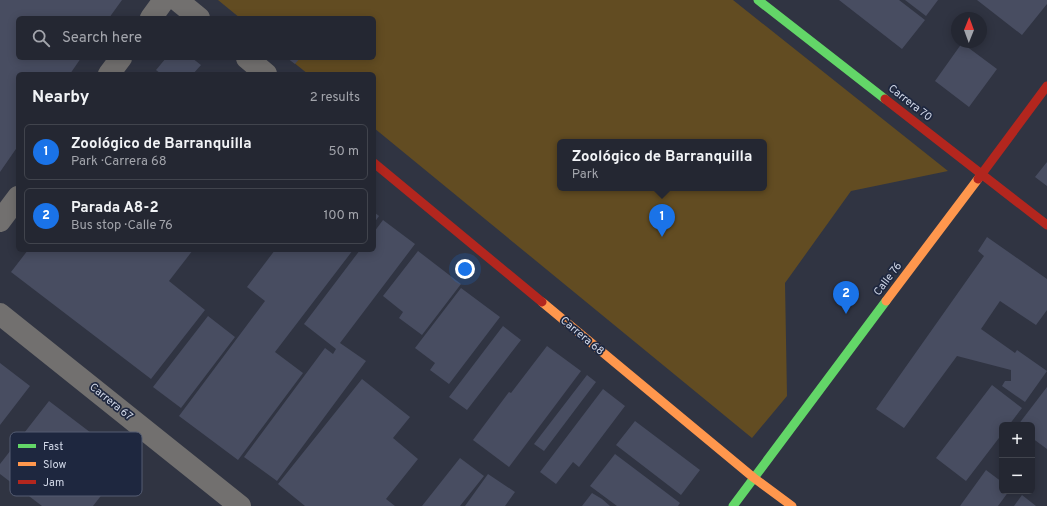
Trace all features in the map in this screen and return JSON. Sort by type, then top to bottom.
[{"type":"street","points":[[152,16],[164,0]]},
{"type":"street","points":[[177,0],[197,16]]},
{"type":"street","name":"Carrera 70","points":[[758,0],[1047,225]]},
{"type":"street","points":[[110,72],[120,60]]},
{"type":"street","points":[[249,60],[264,72]]},
{"type":"street","name":"Calle 76","points":[[733,506],[1047,86]]},
{"type":"street","name":"Carrera 68","points":[[376,165],[754,478],[792,506]]},
{"type":"street","points":[[0,221],[16,200]]},
{"type":"street","name":"Carrera 67","points":[[0,314],[240,506]]},
{"type":"shaded area","points":[[218,0],[733,0],[948,171],[851,191],[785,283],[787,396],[752,438],[376,130],[376,72],[306,72],[290,60],[376,60],[376,16],[238,16]]},
{"type":"building","points":[[0,0],[122,0],[110,16],[16,16],[16,60],[80,60],[71,72],[16,72],[16,149],[0,172]]},
{"type":"building","points":[[839,0],[899,0],[925,20],[902,49]]},
{"type":"building","points":[[905,0],[938,0],[926,16]]},
{"type":"building","points":[[977,0],[1047,0],[1047,4],[1022,35]]},
{"type":"building","points":[[958,48],[969,48],[997,69],[969,107],[935,81]]},
{"type":"building","points":[[164,60],[195,60],[201,65],[195,72],[158,72],[156,70]]},
{"type":"building","points":[[290,60],[298,60],[295,64]]},
{"type":"building","points":[[1047,162],[1047,186],[1035,177]]},
{"type":"building","points":[[383,220],[415,244],[340,343],[366,361],[277,481],[244,457],[325,348],[333,354],[336,349],[304,324],[358,252],[376,252],[376,229]]},
{"type":"building","points":[[987,237],[1047,279],[1047,310],[1036,325],[1000,301],[981,329],[1015,353],[1017,350],[1047,371],[1025,402],[1002,386],[1005,381],[1011,381],[1011,370],[957,356],[904,428],[876,409],[984,256],[978,251]]},
{"type":"building","points":[[418,251],[461,284],[422,335],[399,318],[403,312],[383,296]]},
{"type":"building","points":[[26,252],[191,252],[169,281],[205,310],[151,379],[11,272]]},
{"type":"building","points":[[273,252],[351,252],[275,352],[303,373],[238,460],[179,416],[265,301],[247,287]]},
{"type":"building","points":[[461,288],[500,317],[449,384],[430,370],[435,363],[415,348]]},
{"type":"building","points":[[208,316],[235,337],[181,408],[153,387]]},
{"type":"building","points":[[503,326],[521,340],[467,410],[449,397]]},
{"type":"building","points":[[547,346],[581,371],[509,467],[473,440],[509,392],[511,393]]},
{"type":"building","points":[[0,363],[30,386],[0,425]]},
{"type":"building","points":[[587,375],[596,382],[544,451],[534,444]]},
{"type":"building","points":[[362,379],[410,417],[393,438],[418,459],[386,499],[395,506],[305,506],[278,484]]},
{"type":"building","points":[[992,385],[1022,408],[1011,422],[999,422],[999,438],[966,481],[936,458]]},
{"type":"building","points":[[1047,387],[1047,449],[1035,440],[1035,422],[1020,422]]},
{"type":"building","points":[[603,389],[625,406],[579,467],[573,462],[556,484],[540,472]]},
{"type":"building","points":[[49,401],[90,432],[25,432]]},
{"type":"building","points":[[635,421],[700,470],[681,495],[616,445]]},
{"type":"building","points":[[10,451],[10,482],[0,474],[0,464]]},
{"type":"building","points":[[615,454],[680,503],[678,506],[617,506],[590,486]]},
{"type":"building","points":[[460,458],[484,476],[460,506],[422,506]]},
{"type":"building","points":[[986,470],[999,480],[999,494],[1007,494],[998,506],[960,506]]},
{"type":"building","points":[[488,474],[515,492],[505,506],[465,506]]},
{"type":"building","points":[[592,493],[602,499],[610,506],[582,506]]},
{"type":"building","points":[[1022,495],[1036,506],[1014,506]]},
{"type":"building","points":[[29,496],[101,496],[93,506],[42,506]]},
{"type":"traffic: fast","points":[[758,0],[885,99]]},
{"type":"traffic: fast","points":[[733,506],[886,301]]},
{"type":"traffic: slow","points":[[886,301],[978,179]]},
{"type":"traffic: slow","points":[[542,302],[754,478],[792,506]]},
{"type":"traffic: jam","points":[[978,179],[1047,86]]},
{"type":"traffic: jam","points":[[885,99],[1047,225]]},
{"type":"traffic: jam","points":[[376,165],[542,302]]},
{"type":"place","name":"Zoológico de Barranquilla","points":[[662,237]]},
{"type":"place","name":"Parada A8-2","points":[[846,314]]}]
